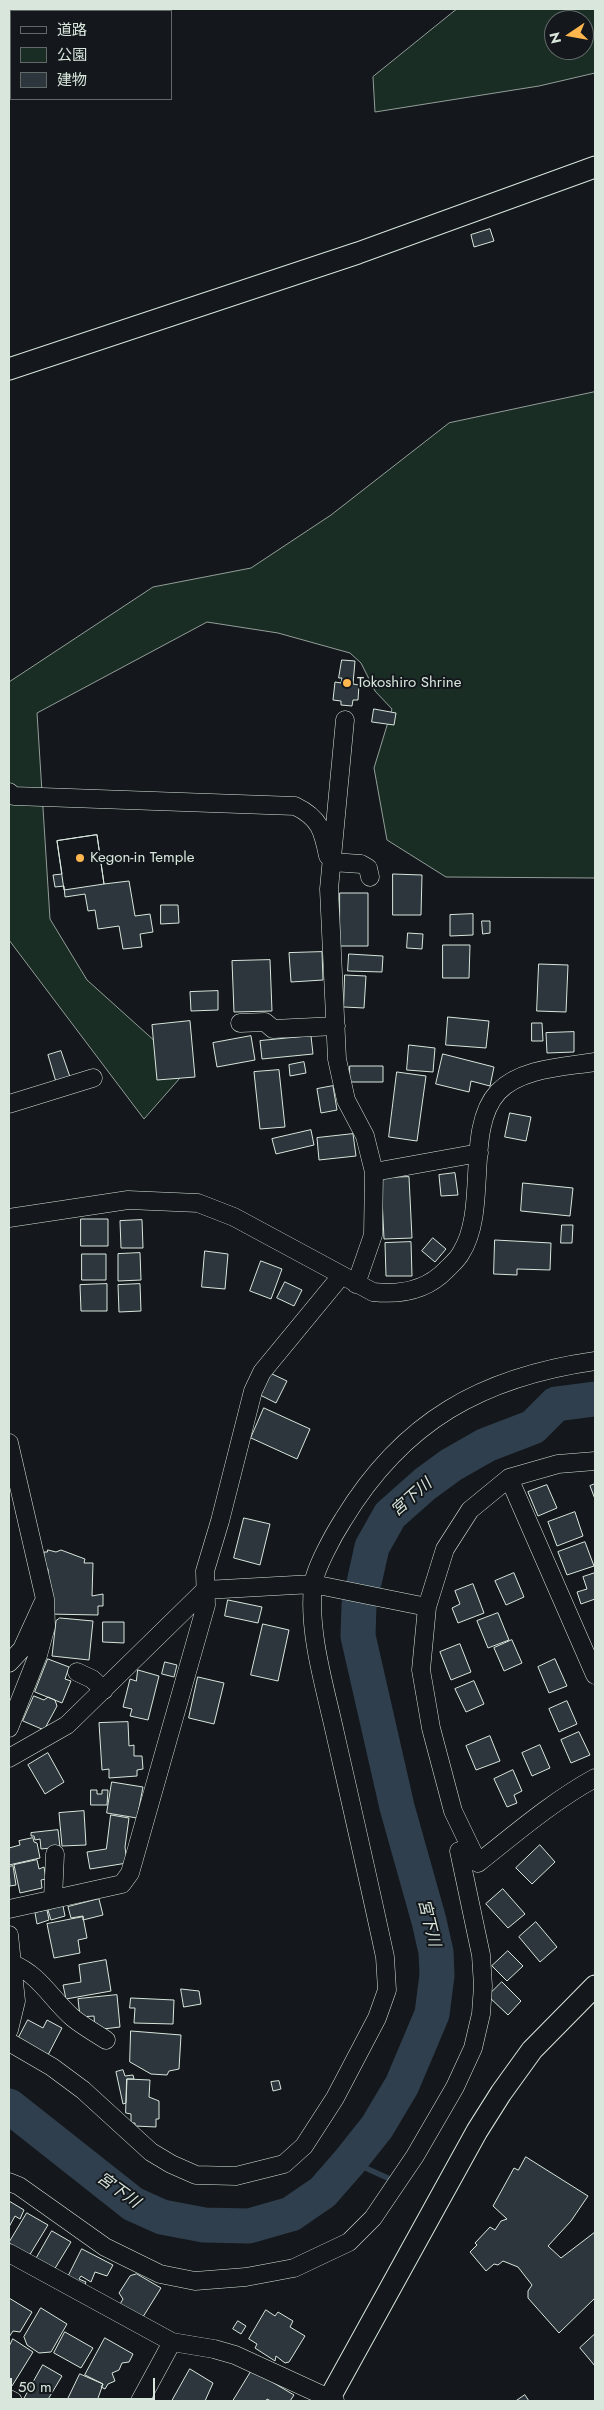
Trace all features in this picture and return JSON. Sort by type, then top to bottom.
[{"type":"street","points":[[9,369],[358,253],[595,167]]},
{"type":"street","points":[[345,720],[329,889],[338,1059],[346,1100],[365,1136],[374,1172],[373,1235],[356,1284]]},
{"type":"street","points":[[9,792],[14,796],[295,806],[308,812],[319,823],[331,864]]},
{"type":"street","points":[[331,864],[361,864],[368,868],[370,877]]},
{"type":"street","points":[[240,1023],[265,1022],[273,1029],[336,1026]]},
{"type":"street","points":[[9,1218],[128,1200],[198,1203],[234,1218],[373,1292],[390,1294],[418,1290],[438,1279],[462,1253],[474,1219],[484,1116],[498,1092],[516,1078],[547,1070],[595,1062]]},
{"type":"street","points":[[9,1104],[92,1078]]},
{"type":"street","points":[[374,1172],[479,1153]]},
{"type":"street","points":[[9,1909],[122,1884],[130,1873],[206,1605],[205,1571],[220,1521],[253,1391],[262,1372],[341,1276]]},
{"type":"street","points":[[9,2042],[52,2067],[83,2090],[151,2152],[196,2175],[236,2176],[284,2164],[304,2146],[335,2098],[377,2018],[387,1990],[385,1957],[315,1641],[316,1585],[333,1536],[375,1473],[397,1449],[441,1413],[468,1397],[513,1380],[572,1364],[595,1361]]},
{"type":"street","points":[[9,1443],[45,1599],[46,1626],[38,1655],[9,1728]]},
{"type":"street","points":[[595,1461],[558,1464],[509,1478],[470,1510],[446,1550],[422,1606],[421,1670],[431,1728],[452,1811],[478,1864],[528,1823],[573,1790],[595,1778]]},
{"type":"street","points":[[509,1478],[595,1675]]},
{"type":"street","points":[[9,1758],[68,1725],[205,1590],[316,1585],[422,1606]]},
{"type":"street","points":[[9,1663],[22,1649],[45,1599]]},
{"type":"street","points":[[77,1672],[92,1679],[104,1690]]},
{"type":"street","points":[[9,2182],[19,2186],[104,2246],[160,2274],[195,2281],[246,2277],[294,2268],[349,2242],[373,2218],[415,2156],[454,2087],[473,2048],[481,2014],[481,1954],[459,1851]]},
{"type":"street","points":[[53,1899],[55,1854]]},
{"type":"street","points":[[9,1935],[16,2001],[9,2030]]},
{"type":"street","points":[[13,1964],[26,1969],[74,2018],[106,2040]]},
{"type":"street","points":[[9,2253],[172,2342],[214,2349],[235,2355],[331,2400],[477,2131],[501,2093],[532,2050],[595,1986]]},
{"type":"street","points":[[140,2401],[172,2342]]},
{"type":"street","points":[[9,2399],[13,2401]]},
{"type":"green space","points":[[457,9],[595,9],[595,73],[539,86],[375,112],[373,77]]},
{"type":"green space","points":[[595,392],[595,878],[446,877],[387,840],[374,768],[392,709],[375,691],[361,663],[350,653],[278,633],[207,622],[37,713],[50,919],[87,980],[187,1070],[144,1119],[9,940],[9,682],[153,587],[251,568],[331,515],[449,423]]},
{"type":"building","points":[[490,229],[494,241],[474,247],[471,235]]},
{"type":"building","name":"Tokoshiro Shrine","points":[[342,660],[355,661],[353,684],[359,685],[358,700],[353,700],[352,706],[341,705],[341,701],[333,700],[335,682],[341,683],[342,678],[339,678]]},
{"type":"building","points":[[374,709],[396,713],[394,725],[372,722]]},
{"type":"building","points":[[97,835],[104,884],[129,881],[135,916],[150,914],[153,932],[140,934],[142,947],[123,949],[119,926],[98,929],[95,910],[88,911],[85,894],[65,897],[64,886],[55,887],[53,875],[62,874],[57,841]]},
{"type":"building","name":"Kegon-in Temple","points":[[97,835],[104,884],[64,890],[57,841]]},
{"type":"building","points":[[393,874],[422,875],[421,915],[393,915]]},
{"type":"building","points":[[340,893],[368,893],[368,946],[340,946]]},
{"type":"building","points":[[161,905],[178,905],[179,923],[161,924]]},
{"type":"building","points":[[473,914],[473,935],[450,936],[450,915]]},
{"type":"building","points":[[482,921],[490,921],[490,933],[483,934]]},
{"type":"building","points":[[408,933],[423,934],[422,949],[407,948]]},
{"type":"building","points":[[443,945],[470,945],[469,978],[443,978]]},
{"type":"building","points":[[322,952],[323,980],[291,982],[289,953]]},
{"type":"building","points":[[349,954],[383,956],[382,972],[348,971]]},
{"type":"building","points":[[270,960],[272,1011],[234,1012],[232,961]]},
{"type":"building","points":[[539,964],[568,965],[566,1012],[537,1011]]},
{"type":"building","points":[[345,975],[366,976],[364,1008],[344,1007]]},
{"type":"building","points":[[218,991],[218,1010],[191,1011],[190,992]]},
{"type":"building","points":[[448,1017],[489,1021],[486,1048],[446,1045]]},
{"type":"building","points":[[190,1021],[195,1077],[157,1080],[152,1025]]},
{"type":"building","points":[[532,1023],[542,1023],[543,1041],[532,1041]]},
{"type":"building","points":[[574,1032],[574,1052],[547,1053],[546,1033]]},
{"type":"building","points":[[251,1036],[255,1060],[217,1067],[213,1043]]},
{"type":"building","points":[[311,1036],[313,1054],[262,1059],[260,1041]]},
{"type":"building","points":[[409,1045],[435,1048],[433,1072],[407,1070]]},
{"type":"building","points":[[61,1051],[70,1077],[56,1082],[48,1055]]},
{"type":"building","points":[[443,1054],[494,1067],[490,1086],[471,1081],[469,1092],[436,1084]]},
{"type":"building","points":[[304,1062],[306,1073],[290,1076],[289,1065]]},
{"type":"building","points":[[350,1066],[383,1066],[383,1082],[350,1082]]},
{"type":"building","points":[[279,1070],[285,1127],[260,1129],[254,1072]]},
{"type":"building","points":[[397,1072],[426,1076],[417,1141],[389,1137]]},
{"type":"building","points":[[333,1086],[337,1110],[321,1113],[317,1089]]},
{"type":"building","points":[[510,1113],[531,1117],[526,1141],[505,1137]]},
{"type":"building","points":[[311,1130],[314,1145],[276,1154],[272,1139]]},
{"type":"building","points":[[353,1134],[356,1156],[319,1160],[317,1138]]},
{"type":"building","points":[[455,1173],[458,1195],[441,1196],[439,1175]]},
{"type":"building","points":[[409,1177],[412,1238],[384,1239],[381,1178]]},
{"type":"building","points":[[523,1183],[573,1188],[570,1216],[521,1211]]},
{"type":"building","points":[[81,1219],[108,1219],[108,1246],[81,1246]]},
{"type":"building","points":[[142,1220],[143,1248],[121,1248],[120,1221]]},
{"type":"building","points":[[562,1225],[573,1225],[572,1243],[561,1243]]},
{"type":"building","points":[[433,1238],[446,1249],[435,1262],[422,1251]]},
{"type":"building","points":[[495,1240],[551,1243],[550,1270],[517,1269],[517,1275],[494,1274]]},
{"type":"building","points":[[411,1242],[412,1276],[386,1276],[385,1243]]},
{"type":"building","points":[[205,1251],[228,1254],[225,1289],[202,1287]]},
{"type":"building","points":[[140,1253],[141,1280],[118,1281],[118,1254]]},
{"type":"building","points":[[82,1254],[106,1254],[106,1280],[82,1280]]},
{"type":"building","points":[[261,1261],[282,1269],[271,1299],[250,1291]]},
{"type":"building","points":[[285,1282],[302,1290],[294,1306],[277,1298]]},
{"type":"building","points":[[107,1284],[107,1311],[81,1311],[80,1285]]},
{"type":"building","points":[[140,1284],[141,1311],[119,1312],[118,1285]]},
{"type":"building","points":[[270,1373],[287,1381],[276,1403],[260,1395]]},
{"type":"building","points":[[264,1408],[310,1429],[297,1459],[251,1438]]},
{"type":"building","points":[[595,1484],[595,1499],[590,1486]]},
{"type":"building","points":[[547,1485],[557,1508],[538,1516],[528,1492]]},
{"type":"building","points":[[575,1512],[583,1536],[557,1546],[548,1522]]},
{"type":"building","points":[[244,1518],[270,1524],[260,1565],[234,1558]]},
{"type":"building","points":[[585,1542],[594,1566],[567,1575],[558,1552]]},
{"type":"building","points":[[48,1550],[56,1552],[61,1550],[85,1559],[84,1563],[93,1563],[92,1596],[103,1594],[103,1606],[98,1606],[98,1615],[48,1614],[48,1569],[43,1568],[44,1552]]},
{"type":"building","points":[[514,1573],[524,1597],[506,1605],[495,1581]]},
{"type":"building","points":[[595,1573],[595,1599],[581,1604],[577,1592],[587,1589],[583,1577]]},
{"type":"building","points":[[473,1584],[484,1613],[458,1623],[452,1608],[460,1604],[455,1591]]},
{"type":"building","points":[[228,1600],[262,1607],[258,1623],[225,1616]]},
{"type":"building","points":[[498,1613],[509,1640],[488,1648],[477,1621]]},
{"type":"building","points":[[60,1618],[93,1621],[89,1660],[52,1656],[56,1621]]},
{"type":"building","points":[[103,1622],[124,1622],[124,1643],[103,1642]]},
{"type":"building","points":[[263,1624],[289,1630],[278,1681],[251,1675]]},
{"type":"building","points":[[512,1640],[522,1663],[504,1671],[494,1648]]},
{"type":"building","points":[[460,1644],[471,1672],[451,1680],[440,1652]]},
{"type":"building","points":[[48,1659],[69,1667],[65,1679],[71,1681],[62,1703],[35,1692]]},
{"type":"building","points":[[555,1659],[567,1686],[549,1693],[538,1667]]},
{"type":"building","points":[[165,1662],[177,1665],[174,1677],[162,1674]]},
{"type":"building","points":[[138,1670],[159,1676],[148,1720],[130,1716],[132,1709],[123,1707],[130,1679],[136,1681]]},
{"type":"building","points":[[198,1677],[224,1683],[214,1724],[189,1718]]},
{"type":"building","points":[[474,1681],[484,1704],[466,1712],[455,1689]]},
{"type":"building","points":[[34,1696],[44,1700],[48,1697],[55,1700],[57,1706],[44,1730],[23,1721]]},
{"type":"building","points":[[567,1701],[577,1724],[559,1732],[549,1709]]},
{"type":"building","points":[[128,1722],[129,1746],[134,1745],[134,1756],[142,1756],[143,1769],[137,1770],[137,1776],[109,1778],[109,1769],[102,1770],[99,1723]]},
{"type":"building","points":[[579,1732],[590,1755],[571,1763],[561,1740]]},
{"type":"building","points":[[490,1736],[500,1761],[476,1770],[466,1746]]},
{"type":"building","points":[[540,1745],[550,1768],[532,1776],[522,1753]]},
{"type":"building","points":[[48,1753],[64,1782],[45,1794],[28,1765]]},
{"type":"building","points":[[513,1770],[522,1791],[514,1795],[517,1803],[507,1807],[494,1779]]},
{"type":"building","points":[[112,1782],[143,1787],[137,1818],[107,1813]]},
{"type":"building","points":[[91,1790],[97,1790],[97,1794],[102,1794],[102,1790],[108,1790],[107,1805],[91,1805]]},
{"type":"building","points":[[84,1811],[86,1845],[62,1846],[59,1813]]},
{"type":"building","points":[[111,1815],[129,1818],[125,1847],[127,1863],[90,1869],[87,1852],[106,1849]]},
{"type":"building","points":[[58,1830],[60,1847],[41,1849],[40,1839],[35,1840],[34,1836],[31,1836],[31,1833]]},
{"type":"building","points":[[33,1838],[34,1842],[37,1843],[40,1858],[9,1865],[9,1848],[20,1845],[19,1841]]},
{"type":"building","points":[[540,1845],[555,1862],[532,1884],[516,1868]]},
{"type":"building","points":[[37,1860],[39,1869],[44,1867],[46,1879],[41,1880],[42,1888],[20,1893],[14,1865]]},
{"type":"building","points":[[13,1866],[16,1885],[10,1886],[9,1867]]},
{"type":"building","points":[[503,1889],[525,1914],[508,1928],[486,1904]]},
{"type":"building","points":[[99,1899],[103,1915],[83,1920],[83,1916],[71,1918],[68,1907]]},
{"type":"building","points":[[63,1906],[65,1916],[51,1920],[48,1910]]},
{"type":"building","points":[[47,1910],[49,1920],[37,1924],[35,1913]]},
{"type":"building","points":[[83,1917],[87,1938],[78,1940],[80,1953],[54,1958],[47,1924]]},
{"type":"building","points":[[536,1922],[557,1947],[540,1962],[519,1937]]},
{"type":"building","points":[[508,1951],[523,1966],[507,1981],[492,1966]]},
{"type":"building","points":[[106,1960],[111,1991],[66,1999],[63,1985],[81,1982],[79,1965]]},
{"type":"building","points":[[502,1982],[521,2001],[508,2015],[488,1996]]},
{"type":"building","points":[[181,1989],[199,1991],[201,2004],[184,2007]]},
{"type":"building","points":[[117,1995],[120,2027],[95,2030],[94,2016],[80,2017],[78,1999]]},
{"type":"building","points":[[131,1998],[174,2000],[173,2024],[134,2023],[135,2008],[130,2008]]},
{"type":"building","points":[[28,2020],[43,2028],[47,2020],[62,2028],[48,2055],[18,2039]]},
{"type":"building","points":[[131,2031],[181,2035],[179,2069],[169,2071],[167,2075],[151,2074],[130,2062]]},
{"type":"building","points":[[123,2070],[125,2076],[133,2075],[134,2079],[127,2079],[126,2103],[123,2104],[116,2072]]},
{"type":"building","points":[[127,2079],[150,2080],[149,2097],[159,2101],[159,2119],[156,2119],[156,2127],[135,2126],[135,2123],[131,2123],[131,2114],[126,2113]]},
{"type":"building","points":[[279,2081],[281,2089],[273,2091],[271,2082]]},
{"type":"building","points":[[526,2157],[588,2196],[571,2221],[548,2246],[561,2258],[595,2232],[595,2298],[559,2333],[528,2298],[528,2291],[532,2285],[518,2267],[503,2261],[498,2265],[494,2264],[486,2271],[470,2252],[477,2245],[475,2243],[490,2227],[495,2230],[501,2221],[507,2219],[493,2206],[514,2168],[518,2170]]},
{"type":"building","points":[[9,2201],[24,2210],[20,2219],[15,2216],[9,2227]]},
{"type":"building","points":[[27,2213],[48,2225],[29,2256],[9,2243]]},
{"type":"building","points":[[52,2231],[71,2242],[54,2270],[36,2259]]},
{"type":"building","points":[[82,2249],[113,2265],[107,2276],[95,2272],[91,2282],[81,2276],[79,2279],[86,2282],[84,2287],[67,2279]]},
{"type":"building","points":[[137,2274],[161,2288],[141,2320],[119,2306],[123,2299],[119,2293],[130,2276]]},
{"type":"building","points":[[9,2298],[32,2312],[20,2332],[13,2331],[9,2337]]},
{"type":"building","points":[[41,2308],[67,2324],[51,2352],[39,2353],[27,2345],[24,2337]]},
{"type":"building","points":[[266,2310],[275,2316],[278,2312],[293,2321],[290,2327],[305,2336],[289,2362],[285,2363],[276,2356],[275,2361],[255,2348],[257,2344],[249,2339]]},
{"type":"building","points":[[238,2321],[246,2326],[241,2334],[233,2329]]},
{"type":"building","points":[[65,2332],[93,2348],[81,2368],[54,2353]]},
{"type":"building","points":[[595,2334],[595,2366],[580,2348]]},
{"type":"building","points":[[105,2338],[133,2354],[129,2362],[122,2363],[119,2370],[112,2373],[115,2381],[108,2384],[105,2389],[101,2387],[103,2384],[85,2375]]},
{"type":"building","points":[[13,2339],[33,2352],[12,2386],[9,2383],[9,2347]]},
{"type":"building","points":[[43,2365],[62,2376],[47,2401],[27,2401],[24,2399]]},
{"type":"building","points":[[190,2369],[213,2383],[205,2401],[172,2401]]},
{"type":"building","points":[[252,2370],[294,2395],[290,2401],[271,2401],[267,2399],[266,2401],[233,2401]]},
{"type":"building","points":[[80,2374],[103,2384],[97,2401],[67,2401]]},
{"type":"building","points":[[525,2395],[529,2401],[516,2401]]},
{"type":"waterway","name":"宮下川","points":[[9,2106],[133,2204],[162,2217],[204,2225],[249,2226],[291,2214],[323,2192],[350,2161],[377,2127],[402,2085],[432,2014],[437,1975],[436,1952],[429,1921],[397,1807],[358,1636],[359,1605],[372,1547],[390,1515],[425,1484],[451,1465],[486,1445],[533,1427],[556,1404],[595,1399]]},
{"type":"waterway","points":[[350,2161],[390,2179]]},
{"type":"place","name":"Tokoshiro Shrine","points":[[347,683]]},
{"type":"place","name":"Kegon-in Temple","points":[[80,858]]}]
